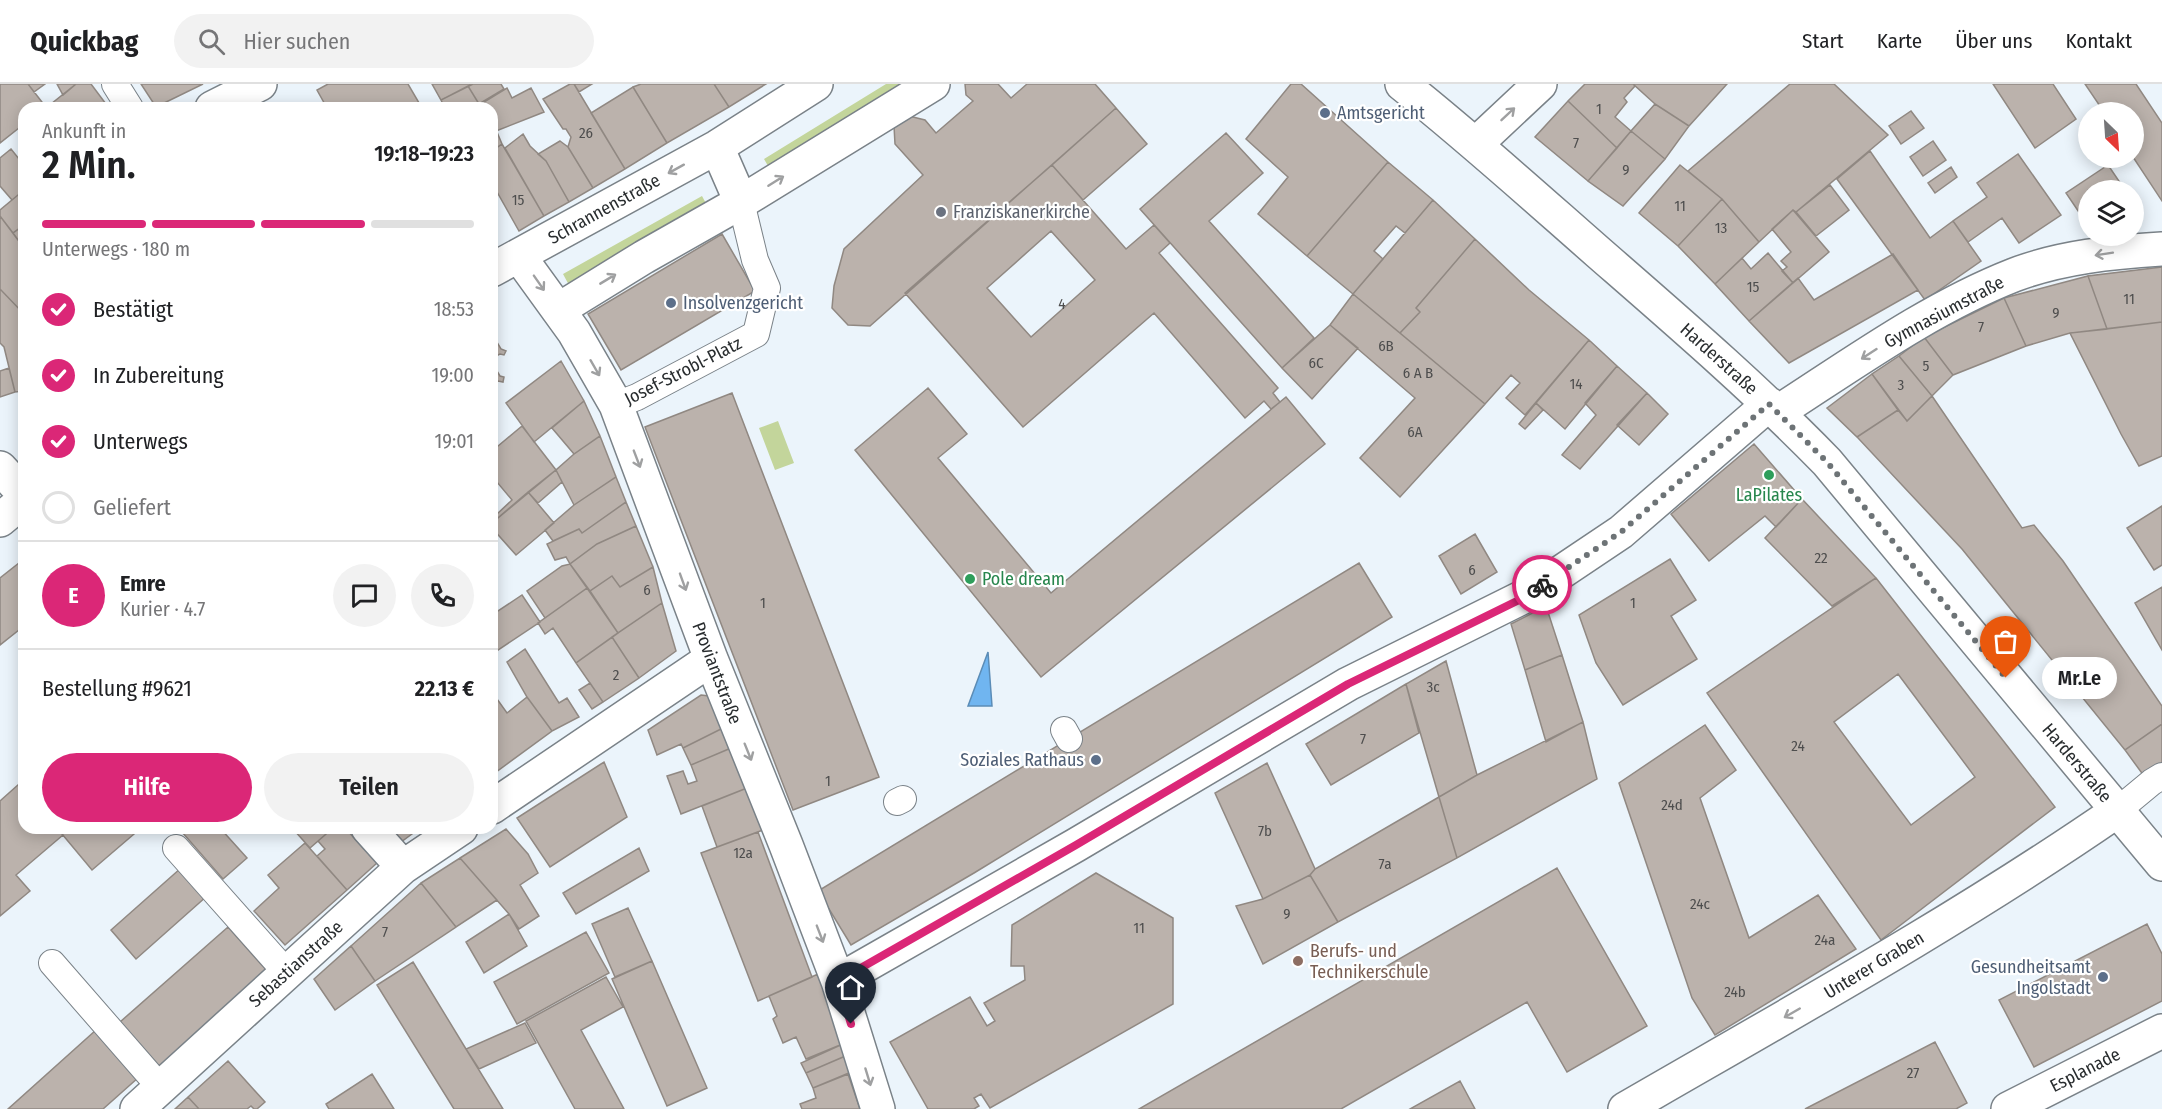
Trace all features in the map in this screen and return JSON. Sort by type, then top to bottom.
[{"type":"street","points":[[115,84],[126,102]]},
{"type":"street","points":[[224,102],[260,84]]},
{"type":"street","name":"Schrannenstraße","points":[[506,263],[717,147],[816,84]]},
{"type":"street","points":[[558,310],[644,257],[741,202],[933,84]]},
{"type":"street","name":"Harderstraße","points":[[1402,84],[1476,144],[1774,408],[1827,462],[2162,864]]},
{"type":"street","points":[[1476,144],[1540,84]]},
{"type":"street","points":[[717,147],[741,202]]},
{"type":"street","name":"Josef-Strobl-Platz","points":[[616,405],[637,397],[756,334],[767,288],[755,260],[741,202]]},
{"type":"street","name":"Gymnasiumstraße","points":[[838,981],[1076,845],[1348,684],[1527,596],[1621,532],[1774,408],[1913,326],[1971,294],[2015,274],[2062,261],[2120,252],[2162,249]]},
{"type":"street","name":"Proviantstraße","points":[[506,263],[558,310],[574,332],[616,405],[711,659],[838,981],[878,1109]]},
{"type":"street","points":[[0,468],[18,488]]},
{"type":"street","points":[[0,520],[18,505]]},
{"type":"street","points":[[498,803],[711,659]]},
{"type":"street","points":[[2117,811],[2162,776]]},
{"type":"street","name":"Unterer Graben","points":[[1625,1109],[1879,963],[2052,855],[2117,811]]},
{"type":"street","points":[[373,834],[403,867]]},
{"type":"street","name":"Sebastianstraße","points":[[149,1098],[403,867],[452,834]]},
{"type":"street","points":[[176,848],[286,973]]},
{"type":"street","points":[[51,963],[149,1098]]},
{"type":"street","name":"Esplanade","points":[[2008,1109],[2162,1031]]},
{"type":"green space","points":[[886,84],[914,84],[771,171],[764,159]]},
{"type":"green space","points":[[702,196],[709,209],[570,287],[563,274]]},
{"type":"green space","points":[[778,421],[794,463],[775,470],[759,428]]},
{"type":"water","points":[[988,652],[992,706],[968,706]]},
{"type":"building","points":[[0,84],[28,84],[42,102],[18,102],[18,129],[0,143]]},
{"type":"building","points":[[28,84],[45,84],[34,92]]},
{"type":"building","points":[[57,84],[76,84],[63,95]]},
{"type":"building","points":[[76,84],[91,84],[104,102],[54,102]]},
{"type":"building","points":[[141,84],[203,84],[166,102],[153,102]]},
{"type":"building","points":[[328,84],[408,84],[418,102],[324,102],[317,90]]},
{"type":"building","points":[[432,84],[473,84],[441,100]]},
{"type":"building","points":[[501,84],[504,89],[482,102],[478,102],[468,86]]},
{"type":"building","points":[[574,84],[625,169],[593,188],[568,147],[571,137],[543,99]]},
{"type":"building","points":[[574,84],[592,84],[579,92]]},
{"type":"building","points":[[641,84],[714,84],[729,107],[667,143],[633,87]]},
{"type":"building","points":[[714,84],[766,84],[729,107]]},
{"type":"building","name":"Franziskanerkirche","points":[[965,84],[998,84],[1011,98],[1027,84],[1095,84],[1116,108],[870,326],[848,325],[832,308],[834,286],[844,249],[923,175],[895,144],[894,126],[909,116],[925,120],[936,133],[973,101],[966,95]]},
{"type":"building","points":[[1291,84],[1301,84],[1388,162],[1307,256],[1258,214],[1288,177],[1246,139]]},
{"type":"building","points":[[1585,84],[1633,84],[1635,86],[1624,98],[1627,102],[1615,117],[1631,131],[1617,148],[1568,101]]},
{"type":"building","points":[[1633,84],[1727,84],[1689,126],[1655,104]]},
{"type":"building","points":[[1790,84],[1834,84],[1888,135],[1796,212],[1793,210],[1759,242],[1722,199],[1688,171]]},
{"type":"building","points":[[1993,84],[2053,84],[2076,119],[2035,148]]},
{"type":"building","points":[[2085,84],[2136,84],[2162,123],[2162,201],[2140,168],[2144,168],[2144,102],[2097,102]]},
{"type":"building","points":[[468,86],[478,102],[442,102],[441,100]]},
{"type":"building","points":[[633,87],[667,143],[625,169],[591,113]]},
{"type":"building","points":[[507,88],[512,98],[531,88],[544,112],[498,130],[498,102],[484,102]]},
{"type":"building","points":[[1568,101],[1617,148],[1588,181],[1535,137]]},
{"type":"building","points":[[1655,104],[1689,126],[1665,159],[1631,131]]},
{"type":"building","points":[[1116,108],[1147,144],[1083,200],[1052,165]]},
{"type":"building","points":[[1911,111],[1924,128],[1901,144],[1889,126]]},
{"type":"building","points":[[1631,131],[1665,159],[1623,206],[1588,181]]},
{"type":"building","points":[[1226,133],[1263,173],[1209,221],[1314,338],[1282,368],[1140,209]]},
{"type":"building","points":[[498,134],[502,144],[498,147]]},
{"type":"building","points":[[523,134],[530,146],[546,161],[569,202],[544,216],[505,148]]},
{"type":"building","points":[[560,141],[568,147],[593,188],[569,202],[546,161],[538,154]]},
{"type":"building","points":[[1933,141],[1946,160],[1923,176],[1910,157]]},
{"type":"building","points":[[502,144],[544,216],[519,231],[498,194],[498,147]]},
{"type":"building","points":[[11,149],[18,158],[18,195],[12,200],[0,186],[0,158]]},
{"type":"building","points":[[1870,151],[1930,238],[1953,221],[1981,261],[1925,300],[1837,179]]},
{"type":"building","points":[[2018,154],[2061,215],[2019,243],[2002,218],[1968,242],[1953,221],[1987,197],[1977,183]]},
{"type":"building","points":[[1388,162],[1433,200],[1405,233],[1396,226],[1374,251],[1383,259],[1353,294],[1307,256]]},
{"type":"building","points":[[1052,165],[1126,249],[1154,225],[1170,243],[1159,253],[1278,388],[1273,393],[1280,402],[1271,409],[1264,401],[1245,418],[1154,313],[1023,427],[905,293]],"holes":[[[1051,231],[1095,280],[1031,337],[987,288]]]},
{"type":"building","points":[[1680,165],[1722,199],[1678,246],[1639,213]]},
{"type":"building","points":[[1951,167],[1957,177],[1935,193],[1928,183]]},
{"type":"building","points":[[2104,168],[2110,168],[2118,180],[2086,180]]},
{"type":"building","points":[[1830,185],[1849,210],[1816,236],[1796,212]]},
{"type":"building","points":[[2078,185],[2078,211],[2066,193]]},
{"type":"building","points":[[18,195],[18,229],[13,233],[0,216],[0,210]]},
{"type":"building","points":[[1722,199],[1759,242],[1715,284],[1678,246]]},
{"type":"building","points":[[1433,200],[1475,239],[1416,308],[1420,312],[1400,333],[1353,294]]},
{"type":"building","points":[[1793,210],[1829,252],[1793,283],[1782,271],[1787,267],[1781,261],[1791,252],[1772,229]]},
{"type":"building","points":[[0,216],[18,240],[18,308],[0,289]]},
{"type":"building","points":[[18,229],[18,240],[13,233]]},
{"type":"building","name":"Insolvenzgericht","points":[[722,234],[755,291],[621,370],[588,314]]},
{"type":"building","points":[[1475,239],[1529,290],[1589,340],[1525,415],[1506,398],[1520,383],[1511,375],[1485,404],[1400,333],[1420,312],[1416,308]]},
{"type":"building","points":[[1768,253],[1793,283],[1749,321],[1715,284],[1742,258],[1751,269]]},
{"type":"building","points":[[1893,254],[1918,290],[1789,363],[1749,321],[1798,278],[1814,300]]},
{"type":"building","points":[[2162,267],[2162,322],[2107,329],[2088,276]]},
{"type":"building","points":[[2088,276],[2107,329],[2070,333],[2026,346],[2004,298]]},
{"type":"building","points":[[0,289],[18,308],[18,392],[15,392],[4,347],[0,343]]},
{"type":"building","points":[[1353,294],[1485,404],[1400,497],[1360,458],[1415,398],[1330,325]]},
{"type":"building","points":[[2004,298],[2026,346],[1953,375],[1924,337]]},
{"type":"building","points":[[2162,322],[2162,456],[2139,466],[2070,333]]},
{"type":"building","points":[[1330,325],[1358,348],[1312,399],[1282,368]]},
{"type":"building","points":[[1924,337],[1953,375],[1932,396],[1899,356]]},
{"type":"building","points":[[1589,340],[1617,366],[1565,429],[1536,403]]},
{"type":"building","points":[[498,344],[506,351],[504,355],[498,355]]},
{"type":"building","points":[[1899,356],[1932,396],[1907,421],[1872,374]]},
{"type":"building","points":[[561,361],[584,401],[534,442],[506,403]]},
{"type":"building","points":[[1617,366],[1647,393],[1580,469],[1562,455],[1596,415],[1585,403]]},
{"type":"building","points":[[9,368],[15,392],[0,397],[0,371]]},
{"type":"building","points":[[498,373],[504,377],[503,382],[498,381]]},
{"type":"building","points":[[1872,374],[1898,410],[1857,437],[1827,408]]},
{"type":"building","points":[[928,388],[967,434],[938,458],[1051,593],[1286,397],[1325,444],[1041,677],[855,450]]},
{"type":"building","points":[[732,393],[879,777],[793,810],[645,427]]},
{"type":"building","points":[[1647,393],[1668,414],[1639,445],[1617,425]]},
{"type":"building","points":[[1932,396],[2022,528],[2034,525],[2063,561],[2162,706],[2162,724],[2125,750],[1962,549],[1857,437],[1898,410],[1907,421]]},
{"type":"building","points":[[584,401],[600,436],[574,454],[552,428]]},
{"type":"building","points":[[1536,403],[1543,410],[1525,429],[1519,424]]},
{"type":"building","points":[[522,426],[556,470],[498,518],[498,513],[512,500],[498,483],[498,446]]},
{"type":"building","points":[[600,436],[616,477],[574,505],[556,470]]},
{"type":"building","points":[[1754,444],[1802,499],[1776,527],[1765,516],[1709,561],[1671,514]]},
{"type":"building","points":[[556,470],[562,482],[538,503],[528,492]]},
{"type":"building","points":[[616,477],[626,502],[582,533],[579,529],[553,541],[545,530],[574,505]]},
{"type":"building","points":[[528,492],[554,523],[516,555],[498,535],[498,518]]},
{"type":"building","points":[[1802,499],[1876,578],[1832,606],[1765,538]]},
{"type":"building","points":[[626,502],[636,526],[597,544],[570,564],[566,557],[555,560],[547,544],[579,529],[582,533]]},
{"type":"building","points":[[2162,506],[2162,565],[2154,570],[2127,528]]},
{"type":"building","points":[[636,526],[653,567],[620,587],[612,576],[590,591],[570,564],[597,544]]},
{"type":"building","points":[[1475,534],[1497,572],[1461,594],[1439,556]]},
{"type":"building","points":[[1670,559],[1696,600],[1671,616],[1697,659],[1623,705],[1596,663],[1579,615]]},
{"type":"building","name":"Soziales Rathaus","points":[[1359,563],[1392,617],[974,873],[851,945],[818,891]]},
{"type":"building","points":[[18,564],[18,631],[0,645],[0,578]]},
{"type":"building","points":[[570,564],[587,588],[545,618],[527,591],[562,566]]},
{"type":"building","points":[[653,567],[662,603],[618,633],[590,591],[612,576],[620,587]]},
{"type":"building","points":[[1876,578],[2055,807],[1881,940],[1707,693]],"holes":[[[1898,674],[1975,777],[1911,825],[1834,722]]]},
{"type":"building","points":[[2162,587],[2162,650],[2135,603]]},
{"type":"building","points":[[587,588],[618,633],[576,663],[553,628],[545,634],[538,623]]},
{"type":"building","points":[[522,595],[540,622],[498,650],[498,611]]},
{"type":"building","points":[[662,603],[676,651],[639,678],[612,637]]},
{"type":"building","points":[[1546,606],[1562,655],[1525,670],[1511,624]]},
{"type":"building","points":[[612,637],[639,678],[603,702],[576,663]]},
{"type":"building","points":[[525,649],[559,703],[567,698],[579,717],[552,731],[527,697],[507,662]]},
{"type":"building","points":[[1562,655],[1583,722],[1546,742],[1525,670]]},
{"type":"building","points":[[1446,661],[1477,775],[1439,797],[1406,684]]},
{"type":"building","points":[[590,683],[603,702],[592,709],[579,690]]},
{"type":"building","points":[[1406,684],[1419,733],[1331,785],[1306,744]]},
{"type":"building","points":[[701,695],[709,696],[723,728],[683,748],[681,744],[657,755],[648,730]]},
{"type":"building","points":[[527,697],[552,731],[498,771],[498,700],[507,713]]},
{"type":"building","points":[[1583,722],[1597,779],[1457,858],[1439,797],[1477,775]]},
{"type":"building","points":[[2162,724],[2162,763],[2144,776],[2125,750]]},
{"type":"building","points":[[1705,725],[1736,770],[1700,798],[1749,938],[1818,895],[1856,949],[1715,1035],[1692,998],[1619,783]]},
{"type":"building","points":[[723,728],[731,748],[691,765],[683,748]]},
{"type":"building","points":[[731,748],[747,788],[681,814],[667,776],[683,771],[688,784],[697,781],[691,765]]},
{"type":"building","points":[[604,762],[627,817],[550,867],[517,818]]},
{"type":"building","points":[[1267,763],[1315,869],[1310,875],[1263,899],[1215,793]]},
{"type":"building","points":[[18,785],[18,834],[63,835],[16,875],[30,891],[0,916],[0,801]]},
{"type":"building","points":[[747,788],[763,830],[717,847],[702,806]]},
{"type":"building","points":[[1439,797],[1457,858],[1338,922],[1310,875],[1315,869]]},
{"type":"building","points":[[506,829],[528,854],[538,873],[520,885],[539,916],[519,929],[509,914],[460,858]]},
{"type":"building","points":[[758,832],[812,977],[758,1001],[701,853]]},
{"type":"building","points":[[62,834],[134,834],[92,870]]},
{"type":"building","points":[[184,834],[225,834],[247,858],[223,879]]},
{"type":"building","points":[[297,834],[326,834],[310,848]]},
{"type":"building","points":[[326,834],[350,834],[377,863],[347,890],[317,856],[325,849],[318,841]]},
{"type":"building","points":[[387,834],[412,834],[397,845]]},
{"type":"building","points":[[305,843],[347,890],[285,945],[254,911],[279,888],[268,875]]},
{"type":"building","points":[[639,848],[649,871],[576,914],[563,893]]},
{"type":"building","points":[[460,858],[497,900],[456,927],[421,883]]},
{"type":"building","points":[[181,868],[207,896],[136,959],[111,930]]},
{"type":"building","points":[[1557,868],[1647,1026],[1567,1072],[1527,1002],[1341,1109],[1139,1109]]},
{"type":"building","points":[[1096,873],[1173,918],[1173,1004],[990,1108],[981,1094],[974,1098],[979,1106],[974,1109],[928,1109],[890,1042],[970,997],[987,1026],[995,1021],[984,1003],[1025,980],[1024,966],[1011,966],[1012,925]]},
{"type":"building","points":[[1310,875],[1338,922],[1263,964],[1236,906],[1263,899]]},
{"type":"building","points":[[421,883],[456,927],[375,981],[351,946]]},
{"type":"building","points":[[628,908],[652,961],[615,977],[592,924]]},
{"type":"building","points":[[509,914],[527,946],[484,973],[466,942]]},
{"type":"building","name":"Gesundheitsamt Ingolstadt","points":[[2147,924],[2162,954],[2162,1001],[2034,1067],[1999,1000]]},
{"type":"building","points":[[228,927],[268,972],[160,1067],[120,1022]]},
{"type":"building","points":[[586,932],[609,973],[517,1024],[494,982]]},
{"type":"building","points":[[351,946],[375,981],[335,1010],[314,979]]},
{"type":"building","points":[[652,961],[707,1088],[667,1106],[612,979]]},
{"type":"building","points":[[413,962],[503,1109],[454,1109],[377,985]]},
{"type":"building","points":[[818,974],[845,1043],[806,1059],[796,1037],[783,1043],[773,1019],[777,1016],[769,996]]},
{"type":"building","points":[[606,977],[623,1007],[581,1030],[624,1109],[575,1109],[526,1021]]},
{"type":"building","points":[[525,1023],[536,1043],[479,1069],[466,1049]]},
{"type":"building","points":[[96,1030],[139,1077],[103,1109],[8,1109]]},
{"type":"building","points":[[1935,1042],[1967,1103],[1956,1109],[1805,1109]]},
{"type":"building","points":[[845,1043],[850,1054],[806,1073],[801,1063]]},
{"type":"building","points":[[850,1054],[856,1070],[813,1088],[806,1073]]},
{"type":"building","points":[[228,1061],[265,1102],[257,1109],[251,1106],[247,1109],[199,1109],[188,1097]]},
{"type":"building","points":[[372,1074],[394,1109],[329,1109],[326,1104]]},
{"type":"building","points":[[848,1074],[860,1109],[802,1109],[800,1104],[816,1098],[813,1088]]},
{"type":"building","points":[[1460,1081],[1475,1109],[1410,1109]]},
{"type":"building","points":[[188,1097],[199,1109],[175,1109]]},
{"type":"way so far","points":[[1542,585],[1621,532],[1769,404],[1827,462],[2006,678]]},
{"type":"place","name":"Amtsgericht","points":[[1325,113]]},
{"type":"place","name":"Franziskanerkirche","points":[[941,212]]},
{"type":"place","name":"Insolvenzgericht","points":[[671,303]]},
{"type":"place","name":"LaPilates","points":[[1769,475]]},
{"type":"place","name":"Pole dream","points":[[970,579]]},
{"type":"place","name":"Mr.Le","points":[[2006,678]]},
{"type":"place","name":"Soziales Rathaus","points":[[1096,760]]},
{"type":"place","name":"Berufs- und Technikerschule","points":[[1298,961]]},
{"type":"place","name":"Gesundheitsamt Ingolstadt","points":[[2103,977]]},
{"type":"route","points":[[851,1024],[838,981],[1076,845],[1348,684],[1527,596],[1542,585]]}]
